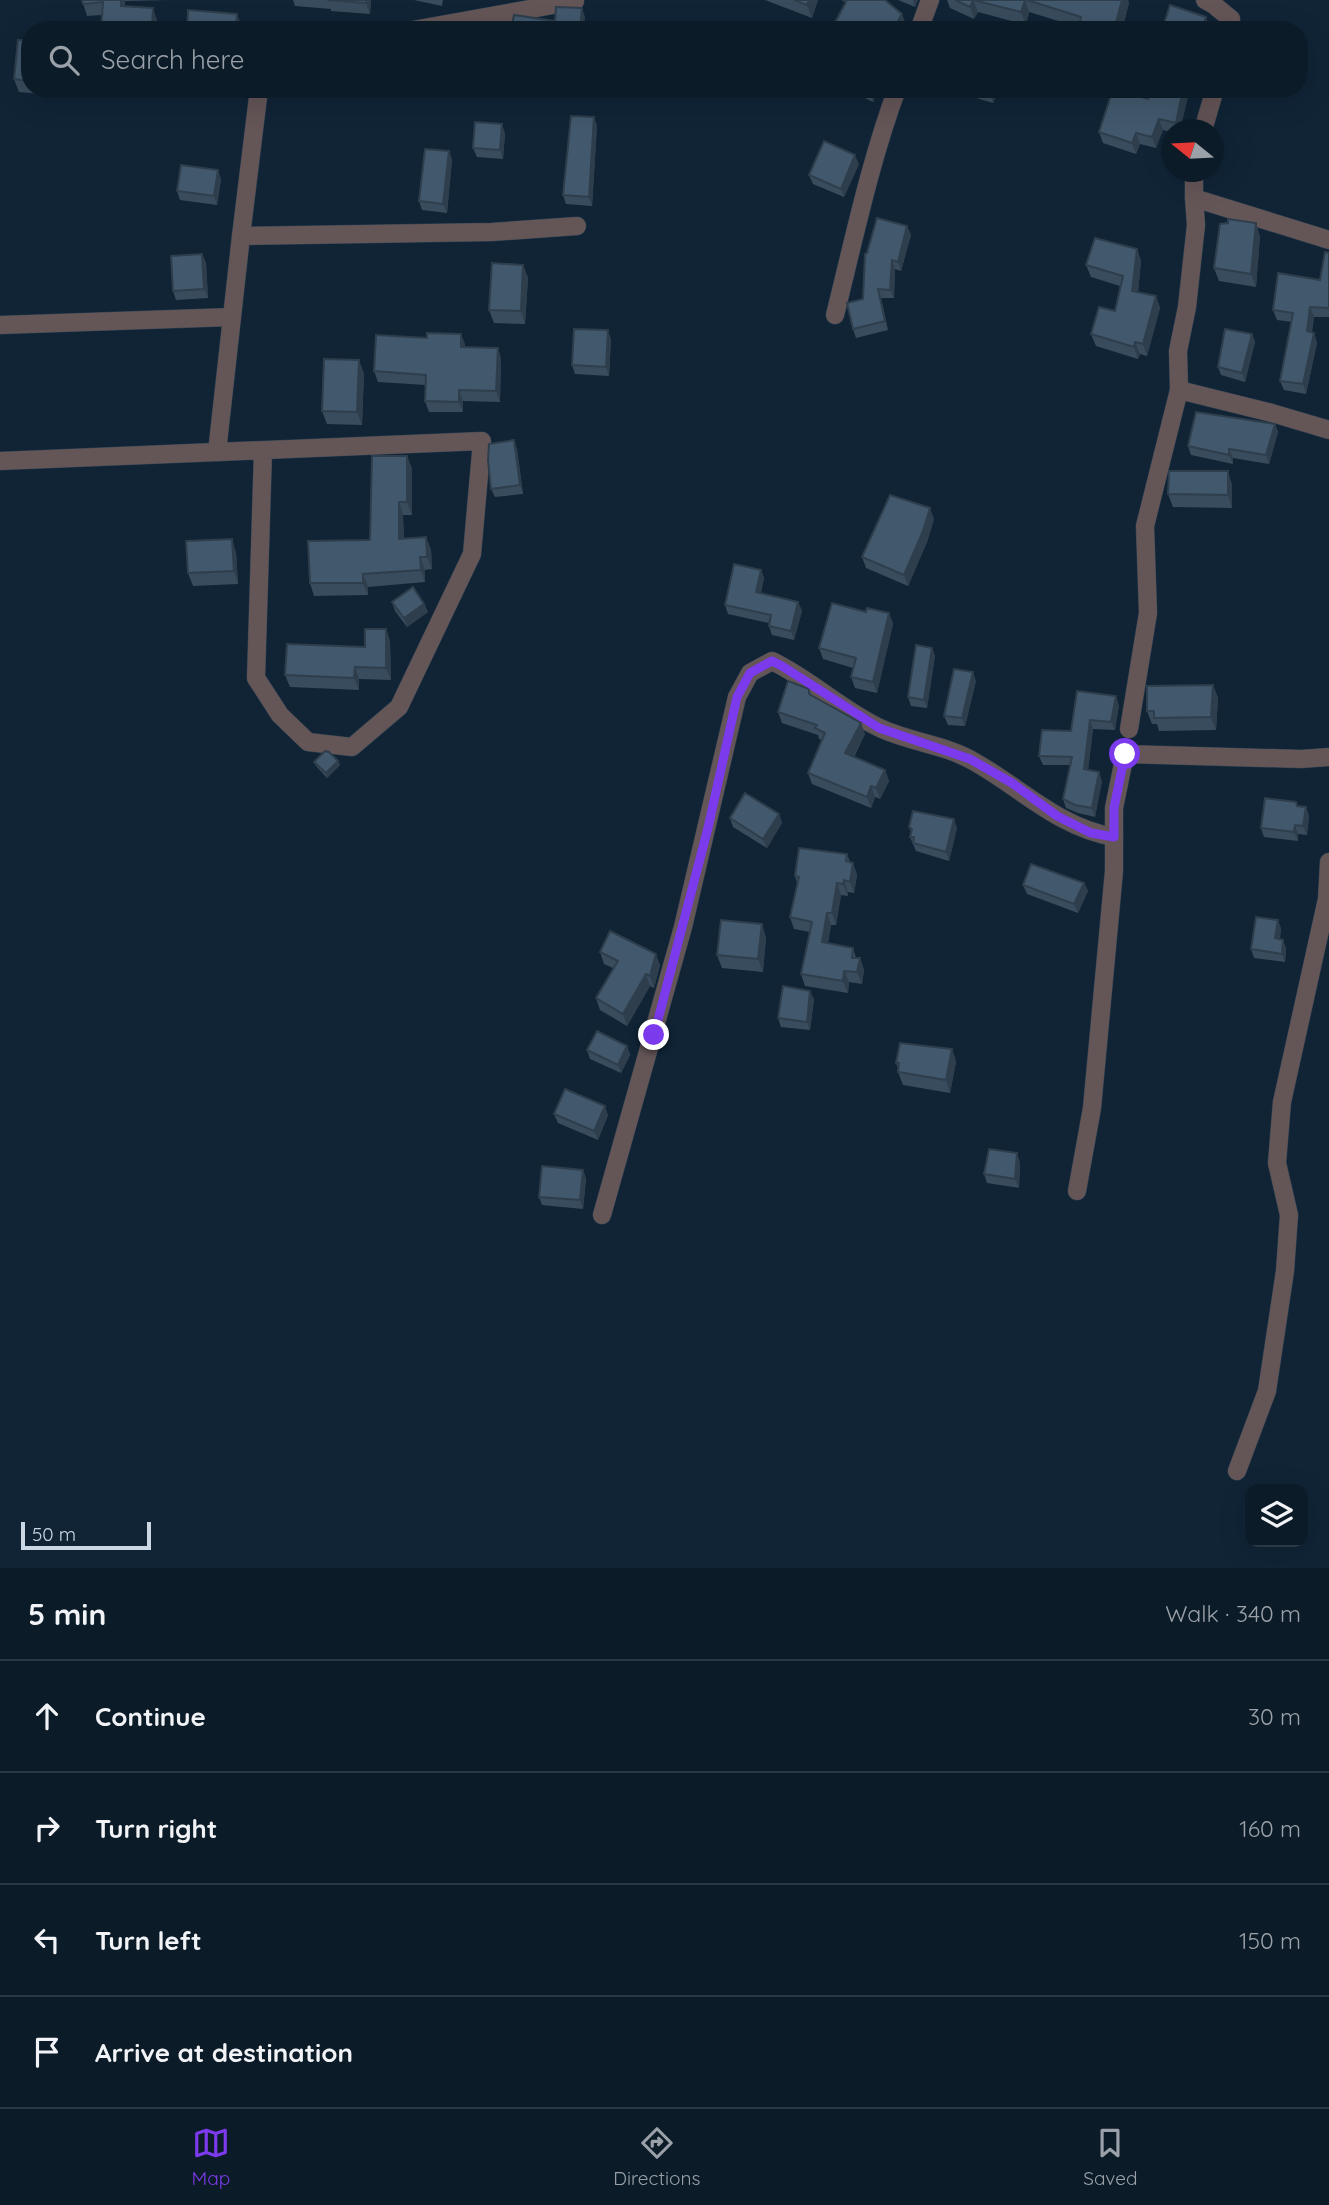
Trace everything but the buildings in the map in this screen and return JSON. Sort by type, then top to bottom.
[{"type":"street","points":[[922,21],[930,0]]},
{"type":"street","points":[[1205,0],[1231,21]]},
{"type":"street","points":[[463,21],[575,1]]},
{"type":"street","points":[[217,452],[258,98]]},
{"type":"street","points":[[835,315],[859,216],[894,98]]},
{"type":"street","points":[[1206,119],[1212,98]]},
{"type":"street","points":[[1129,729],[1147,613],[1145,526],[1179,390],[1178,351],[1187,307],[1196,225],[1192,182]]},
{"type":"street","points":[[1194,198],[1329,240]]},
{"type":"street","points":[[241,236],[492,232],[578,226]]},
{"type":"street","points":[[0,326],[232,317]]},
{"type":"street","points":[[1179,390],[1272,412],[1329,430]]},
{"type":"street","points":[[0,460],[482,441],[472,554],[399,707],[352,747],[308,742],[280,715],[256,678],[263,450]]},
{"type":"street","points":[[602,1215],[683,927],[737,697],[750,673],[772,661],[879,728],[970,759],[1012,783],[1057,816],[1091,833],[1114,837]]},
{"type":"street","points":[[1077,1191],[1092,1108],[1114,871],[1114,808],[1125,754],[1301,759],[1329,757]]},
{"type":"street","points":[[1237,1471],[1267,1391],[1269,1378],[1285,1270],[1289,1216],[1277,1163],[1282,1102],[1327,899],[1329,862]]},
{"type":"route","points":[[654,1035],[708,828],[737,697],[750,673],[772,661],[879,728],[970,759],[1012,783],[1057,816],[1091,833],[1114,837],[1114,808],[1125,754]]}]
